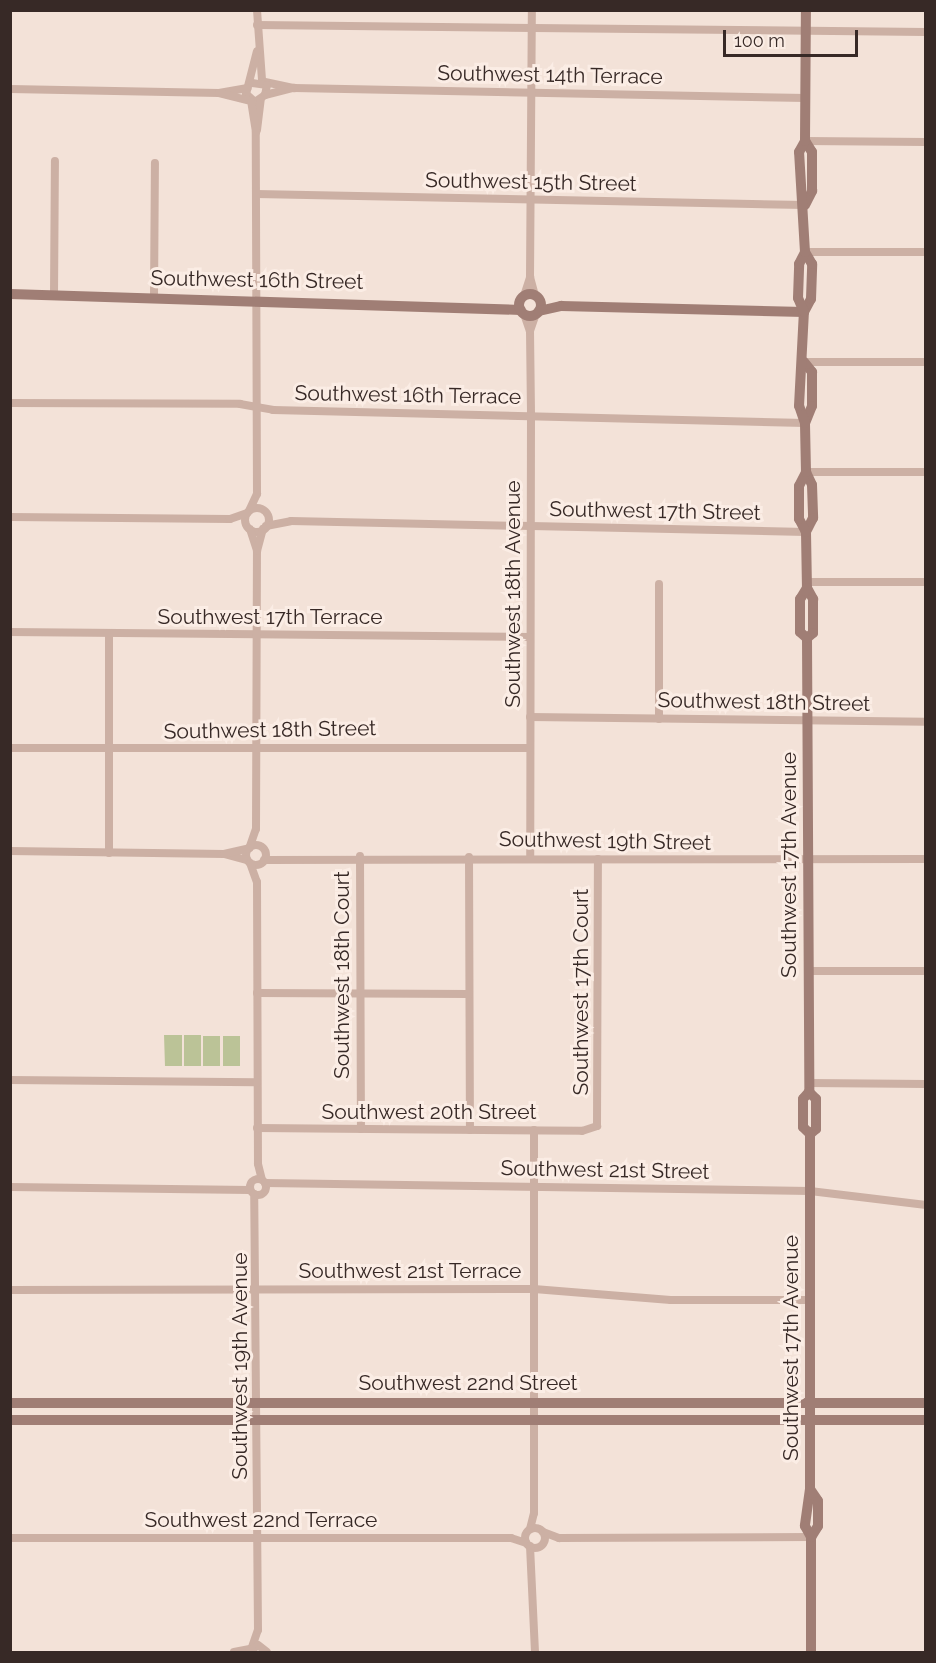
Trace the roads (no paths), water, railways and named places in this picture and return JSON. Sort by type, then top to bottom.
[{"type":"main road","name":"Southwest 17th Avenue","points":[[806,10],[806,141],[799,152],[799,189],[806,205],[805,252],[798,287],[804,312],[804,362],[798,372],[799,406],[805,423],[806,472],[800,486],[799,519],[806,532],[807,585],[800,610],[800,632],[807,638],[809,1087],[803,1099],[803,1127],[810,1134],[810,1489],[805,1526],[811,1537],[811,1653]]},
{"type":"main road","name":"Southwest 16th Street","points":[[10,294],[804,312]]},
{"type":"main road","name":"Southwest 22nd Street","points":[[10,1403],[811,1401],[926,1403]]},
{"type":"main road","name":"Southwest 22nd Street","points":[[10,1420],[926,1420]]},
{"type":"street","points":[[10,851],[224,854],[249,861],[250,847],[256,829],[257,551],[265,528],[266,512],[257,494],[256,132],[250,101],[250,86],[257,51],[257,10]]},
{"type":"street","points":[[530,305],[532,10]]},
{"type":"street","points":[[257,25],[532,30],[926,32]]},
{"type":"street","points":[[256,132],[264,81],[257,51]]},
{"type":"street","points":[[219,93],[264,81]]},
{"type":"street","name":"Southwest 14th Terrace","points":[[264,81],[294,88],[806,98]]},
{"type":"street","name":"Southwest 14th Terrace","points":[[250,101],[294,88]]},
{"type":"street","points":[[10,89],[219,93],[250,101]]},
{"type":"street","points":[[806,141],[926,142]]},
{"type":"street","points":[[54,295],[55,161]]},
{"type":"street","points":[[154,297],[155,163]]},
{"type":"street","name":"Southwest 15th Street","points":[[256,194],[806,205]]},
{"type":"street","points":[[805,252],[926,252]]},
{"type":"street","name":"Southwest 18th Avenue","points":[[530,305],[530,858]]},
{"type":"street","points":[[804,362],[926,362]]},
{"type":"street","name":"Southwest 16th Terrace","points":[[10,403],[256,407],[805,423]]},
{"type":"street","points":[[806,472],[926,472]]},
{"type":"street","points":[[257,494],[248,512],[248,527],[257,551]]},
{"type":"street","points":[[10,517],[230,519],[248,512],[266,512]]},
{"type":"street","name":"Southwest 17th Street","points":[[266,512],[286,521]]},
{"type":"street","points":[[230,519],[248,527]]},
{"type":"street","name":"Southwest 17th Street","points":[[248,527],[265,528],[286,521],[806,532]]},
{"type":"street","points":[[807,585],[926,582]]},
{"type":"street","points":[[659,584],[659,719]]},
{"type":"street","name":"Southwest 17th Terrace","points":[[10,632],[530,638]]},
{"type":"street","points":[[109,633],[109,853]]},
{"type":"street","name":"Southwest 18th Street","points":[[530,717],[926,722]]},
{"type":"street","name":"Southwest 18th Street","points":[[10,748],[530,748]]},
{"type":"street","points":[[256,829],[263,848]]},
{"type":"street","points":[[224,854],[250,847]]},
{"type":"street","name":"Southwest 19th Street","points":[[250,847],[263,848],[283,856]]},
{"type":"street","name":"Southwest 19th Avenue","points":[[256,882],[263,861],[263,848]]},
{"type":"street","name":"Southwest 19th Street","points":[[249,861],[263,861],[283,856],[926,859]]},
{"type":"street","name":"Southwest 18th Court","points":[[360,856],[361,1130]]},
{"type":"street","points":[[469,857],[470,1130]]},
{"type":"street","name":"Southwest 17th Court","points":[[598,859],[598,1124]]},
{"type":"street","name":"Southwest 19th Avenue","points":[[249,861],[256,882],[259,1538],[258,1630],[250,1650]]},
{"type":"street","points":[[809,971],[926,971]]},
{"type":"street","points":[[257,993],[469,994]]},
{"type":"street","points":[[10,1080],[257,1082]]},
{"type":"street","points":[[809,1087],[926,1083]]},
{"type":"street","name":"Southwest 20th Street","points":[[257,1128],[582,1131],[598,1124]]},
{"type":"street","points":[[534,1130],[534,1514],[528,1530],[528,1544],[535,1561],[535,1653]]},
{"type":"street","name":"Southwest 21st Street","points":[[10,1187],[534,1187],[810,1191],[926,1205]]},
{"type":"street","name":"Southwest 21st Terrace","points":[[10,1290],[534,1289],[682,1301],[810,1300]]},
{"type":"street","points":[[534,1514],[541,1531],[542,1544],[535,1561]]},
{"type":"street","points":[[528,1530],[541,1531],[559,1538]]},
{"type":"street","name":"Southwest 22nd Terrace","points":[[511,1538],[528,1530]]},
{"type":"street","points":[[542,1544],[559,1538],[811,1537]]},
{"type":"street","name":"Southwest 22nd Terrace","points":[[10,1538],[511,1538],[528,1544],[542,1544]]},
{"type":"street","name":"Southwest 19th Avenue","points":[[258,1630],[266,1649]]},
{"type":"street","points":[[234,1653],[266,1649],[277,1653]]}]
